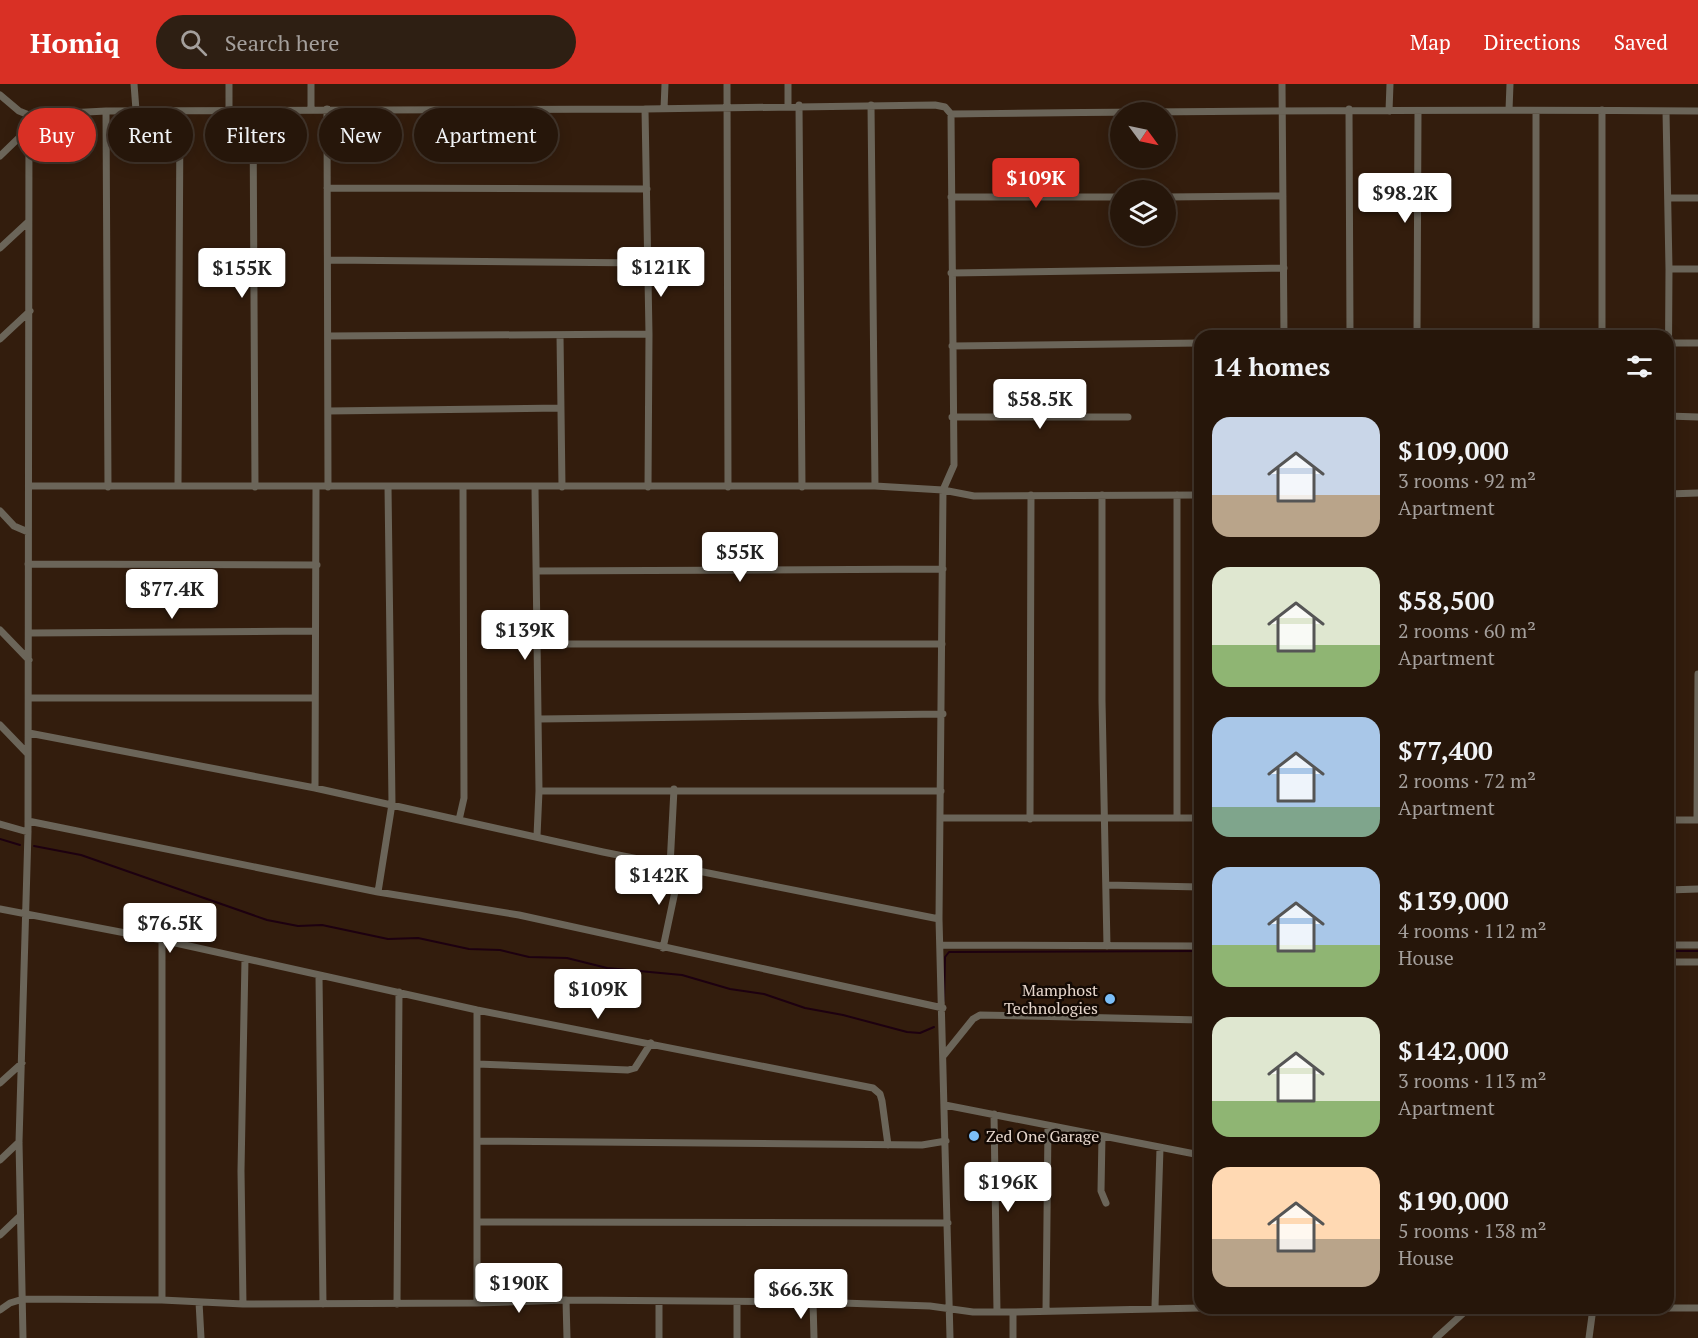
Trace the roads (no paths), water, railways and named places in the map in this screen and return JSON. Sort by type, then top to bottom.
[{"type":"street","points":[[134,84],[136,108]]},
{"type":"street","points":[[229,84],[229,108]]},
{"type":"street","points":[[311,84],[311,110]]},
{"type":"street","points":[[664,109],[665,84]]},
{"type":"street","points":[[727,84],[728,487]]},
{"type":"street","points":[[788,84],[788,106]]},
{"type":"street","points":[[1282,84],[1284,330]]},
{"type":"street","points":[[1389,111],[1390,84]]},
{"type":"street","points":[[1509,110],[1510,84]]},
{"type":"street","points":[[0,95],[18,111]]},
{"type":"street","points":[[799,105],[802,487]]},
{"type":"street","points":[[402,109],[664,109],[799,105],[935,105],[945,107],[951,114],[954,465],[943,490],[943,714],[939,919],[942,945],[950,1338]]},
{"type":"street","points":[[871,105],[875,486]]},
{"type":"street","points":[[645,109],[649,334],[648,487]]},
{"type":"street","points":[[307,110],[319,110]]},
{"type":"street","points":[[1349,110],[1350,330]]},
{"type":"street","points":[[951,114],[1349,110],[1418,112],[1698,111]]},
{"type":"street","points":[[1602,110],[1602,330]]},
{"type":"street","points":[[96,112],[106,111],[108,487]]},
{"type":"street","points":[[1536,111],[1536,330]]},
{"type":"street","points":[[1666,111],[1669,198],[1669,330]]},
{"type":"street","points":[[1418,112],[1418,330]]},
{"type":"street","points":[[0,156],[18,139]]},
{"type":"street","points":[[23,1338],[19,1142],[28,832],[30,633],[28,162]]},
{"type":"street","points":[[178,486],[180,162]]},
{"type":"street","points":[[253,162],[255,487]]},
{"type":"street","points":[[327,162],[328,487]]},
{"type":"street","points":[[327,188],[647,189]]},
{"type":"street","points":[[1176,197],[1283,196]]},
{"type":"street","points":[[951,197],[1110,197]]},
{"type":"street","points":[[1669,198],[1698,198]]},
{"type":"street","points":[[0,248],[28,222]]},
{"type":"street","points":[[328,260],[648,263]]},
{"type":"street","points":[[951,273],[1284,268]]},
{"type":"street","points":[[1669,269],[1698,269]]},
{"type":"street","points":[[0,339],[30,311]]},
{"type":"street","points":[[328,336],[649,334]]},
{"type":"street","points":[[560,336],[562,487]]},
{"type":"street","points":[[952,346],[1194,343]]},
{"type":"street","points":[[1674,343],[1698,343]]},
{"type":"street","points":[[328,411],[561,408]]},
{"type":"street","points":[[1674,416],[1698,417]]},
{"type":"street","points":[[952,417],[1128,417]]},
{"type":"street","points":[[30,486],[875,486],[943,490],[975,496],[1194,495]]},
{"type":"street","points":[[378,892],[392,804],[388,486]]},
{"type":"street","points":[[315,788],[316,487]]},
{"type":"street","points":[[459,820],[464,798],[463,487]]},
{"type":"street","points":[[535,487],[539,719],[537,836]]},
{"type":"street","points":[[1674,494],[1698,493]]},
{"type":"street","points":[[1030,819],[1031,495]]},
{"type":"street","points":[[1102,495],[1102,701],[1107,946]]},
{"type":"street","points":[[1177,495],[1177,818]]},
{"type":"street","points":[[0,511],[14,526],[28,532]]},
{"type":"street","points":[[28,564],[316,565]]},
{"type":"street","points":[[537,571],[943,569]]},
{"type":"street","points":[[0,630],[28,660]]},
{"type":"street","points":[[30,633],[315,631]]},
{"type":"street","points":[[537,644],[942,644]]},
{"type":"street","points":[[1674,820],[1697,820],[1698,674]]},
{"type":"street","points":[[28,698],[314,698]]},
{"type":"street","points":[[539,719],[943,714]]},
{"type":"street","points":[[0,725],[27,753]]},
{"type":"street","points":[[28,733],[315,788],[670,866],[939,919]]},
{"type":"street","points":[[539,791],[674,789],[941,791]]},
{"type":"street","points":[[670,866],[674,789]]},
{"type":"street","points":[[941,818],[1106,820],[1194,818]]},
{"type":"street","points":[[28,821],[378,892],[519,915],[943,1008]]},
{"type":"street","points":[[2,823],[28,832]]},
{"type":"street","points":[[663,948],[680,868]]},
{"type":"street","points":[[1106,885],[1194,886]]},
{"type":"street","points":[[1674,890],[1698,889]]},
{"type":"street","points":[[0,909],[162,940],[477,1010],[873,1088],[880,1094],[882,1101],[888,1145]]},
{"type":"street","points":[[162,940],[162,1300]]},
{"type":"street","points":[[942,945],[1194,946]]},
{"type":"street","points":[[1674,945],[1698,945]]},
{"type":"street","points":[[243,1304],[241,1171],[245,959]]},
{"type":"street","points":[[1674,962],[1698,962]]},
{"type":"street","points":[[319,976],[322,1304]]},
{"type":"street","points":[[397,1304],[399,992]]},
{"type":"street","points":[[477,1010],[477,1304]]},
{"type":"street","points":[[944,1055],[973,1019],[980,1015],[1194,1020]]},
{"type":"street","points":[[477,1064],[628,1070],[635,1068],[651,1043]]},
{"type":"street","points":[[0,1083],[22,1063]]},
{"type":"street","points":[[945,1105],[1194,1154]]},
{"type":"street","points":[[994,1114],[997,1312]]},
{"type":"street","points":[[1046,1311],[1048,1126]]},
{"type":"street","points":[[1102,1136],[1101,1191],[1106,1203]]},
{"type":"street","points":[[477,1141],[888,1145],[922,1145],[946,1141]]},
{"type":"street","points":[[0,1160],[19,1142]]},
{"type":"street","points":[[1155,1307],[1160,1148]]},
{"type":"street","points":[[0,1236],[20,1216]]},
{"type":"street","points":[[477,1222],[948,1223]]},
{"type":"street","points":[[0,1310],[10,1303],[23,1299],[162,1300],[243,1304],[477,1304],[566,1300],[813,1302],[948,1307],[974,1312],[1194,1308]]},
{"type":"street","points":[[566,1300],[567,1338]]},
{"type":"street","points":[[659,1301],[659,1338]]},
{"type":"street","points":[[199,1302],[201,1338]]},
{"type":"street","points":[[813,1302],[814,1338]]},
{"type":"street","points":[[737,1303],[737,1338]]},
{"type":"street","points":[[1674,1308],[1698,1308]]},
{"type":"street","points":[[1013,1312],[1013,1338]]},
{"type":"street","points":[[1436,1338],[1462,1314]]},
{"type":"street","points":[[1589,1338],[1592,1314]]},
{"type":"waterway","points":[[0,839],[20,845]]},
{"type":"waterway","points":[[34,846],[81,855],[267,920],[298,926],[322,925],[388,939],[418,938],[469,949],[500,950],[529,957],[567,958],[607,968],[682,975],[907,1032],[920,1033],[934,1027]]},
{"type":"waterway","points":[[944,1001],[945,957],[949,952],[1194,951]]},
{"type":"waterway","points":[[1674,951],[1698,951]]},
{"type":"place","name":"Mamphost Technologies","points":[[1110,999]]},
{"type":"place","name":"Zed One Garage","points":[[974,1136]]}]
